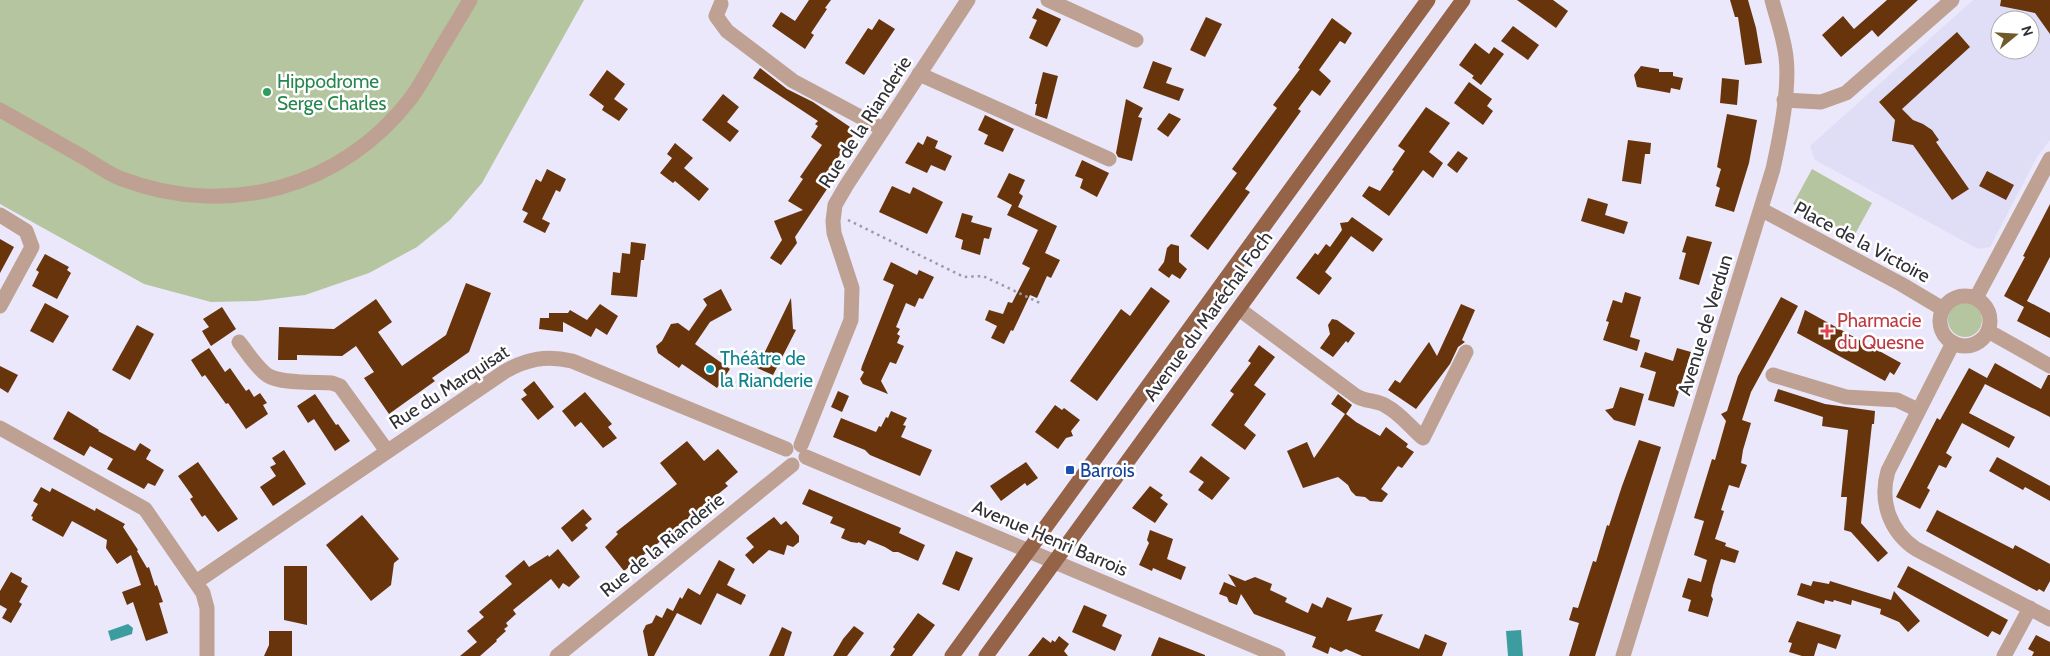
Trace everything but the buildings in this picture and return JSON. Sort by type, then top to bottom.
[{"type":"main road","name":"Avenue du Maréchal Foch","points":[[952,656],[1428,0]]},
{"type":"main road","name":"Avenue du Maréchal Foch","points":[[986,656],[1463,0]]},
{"type":"street","points":[[0,110],[120,178],[154,190],[191,195],[232,197],[276,190],[313,177],[358,150],[391,120],[412,97],[470,0]]},
{"type":"street","name":"Rue de la Rianderie","points":[[557,656],[792,465],[801,464],[798,450],[851,320],[852,288],[834,233],[833,212],[846,186],[968,0]]},
{"type":"street","points":[[1048,0],[1136,40]]},
{"type":"street","name":"Avenue de Verdun","points":[[1623,656],[1762,210],[1775,161],[1784,100],[1786,57],[1772,0]]},
{"type":"street","points":[[1784,100],[1821,102],[1846,93],[1952,0]]},
{"type":"street","points":[[721,4],[716,16],[727,31],[793,82],[883,129]]},
{"type":"street","points":[[919,74],[1109,159]]},
{"type":"street","points":[[1976,298],[2050,159]]},
{"type":"street","name":"Place de la Victoire","points":[[1762,210],[1901,284],[1943,309]]},
{"type":"street","points":[[0,215],[26,231],[32,248],[0,306]]},
{"type":"street","points":[[1956,297],[1976,298],[1988,310],[1990,321],[1988,331],[1983,338],[1973,345],[1965,346],[1953,343],[1944,335],[1941,328],[1940,320],[1943,309],[1956,297]]},
{"type":"street","points":[[1239,309],[1356,396],[1387,406],[1423,438],[1466,352]]},
{"type":"street","points":[[1988,331],[2050,366]]},
{"type":"street","name":"Rue du Marquisat","points":[[239,342],[263,371],[272,377],[282,380],[332,383],[340,386],[387,451]]},
{"type":"street","points":[[1953,343],[1892,461],[1885,480],[1887,510],[1894,528],[1908,544],[2050,619]]},
{"type":"street","name":"Rue du Marquisat","points":[[196,582],[504,372],[528,360],[547,358],[572,361],[798,450]]},
{"type":"street","points":[[1772,375],[1846,397],[1897,400],[1918,410]]},
{"type":"street","points":[[0,428],[140,504],[149,513],[202,593],[207,608],[207,656]]},
{"type":"street","name":"Avenue Henri Barrois","points":[[798,450],[1054,562],[1278,656]]},
{"type":"street","points":[[2004,656],[2030,608]]},
{"type":"path","points":[[833,212],[964,277],[983,276],[1040,303]]},
{"type":"shaded area","name":"Hippodrome Serge Charles","points":[[0,0],[584,0],[482,183],[450,220],[417,247],[369,273],[305,295],[257,301],[211,302],[144,284],[0,204]]},
{"type":"shaded area","points":[[1973,0],[2050,0],[2050,140],[2037,157],[1990,247],[1978,249],[1815,160],[1810,146]]},
{"type":"shaded area","points":[[1812,169],[1872,203],[1854,236],[1793,204]]},
{"type":"shaded area","points":[[1965,303],[1977,308],[1982,320],[1977,332],[1965,337],[1953,332],[1948,320],[1953,308]]},
{"type":"shaded area","points":[[128,624],[133,628],[132,634],[111,641],[108,631]]},
{"type":"shaded area","points":[[1521,630],[1523,656],[1508,656],[1506,631]]},
{"type":"place","name":"Hippodrome Serge Charles","points":[[267,92]]},
{"type":"place","name":"Pharmacie du Quesne","points":[[1827,331]]},
{"type":"place","name":"Théâtre de la Rianderie","points":[[710,369]]},
{"type":"place","name":"Barrois","points":[[1070,470]]}]
